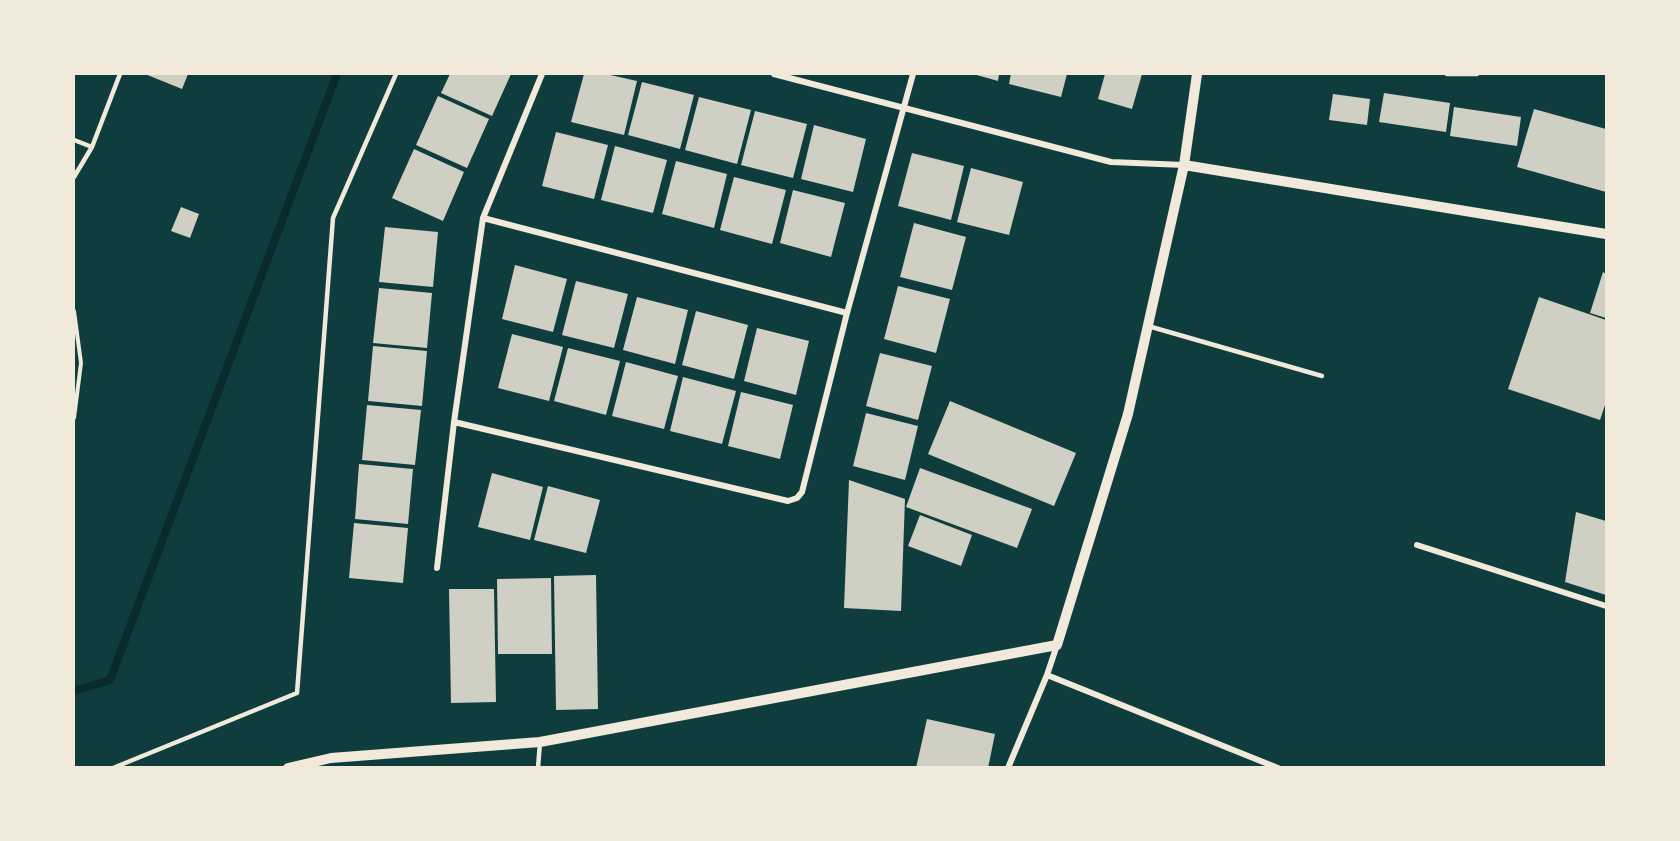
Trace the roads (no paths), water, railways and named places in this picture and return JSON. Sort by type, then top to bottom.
[{"type":"street","points":[[437,568],[454,422],[483,218],[542,74]]},
{"type":"street","points":[[774,74],[1111,162],[1185,165],[1606,234]]},
{"type":"street","points":[[454,422],[788,501],[797,498],[802,492],[847,313],[902,107],[913,74]]},
{"type":"street","points":[[1008,768],[1047,675],[1128,414],[1185,165],[1197,74]]},
{"type":"street","points":[[483,218],[847,313]]},
{"type":"street","points":[[1417,544],[1606,606]]},
{"type":"street","points":[[288,768],[331,758],[540,742],[1057,645]]},
{"type":"street","points":[[1047,675],[1278,768]]},
{"type":"lane","points":[[74,177],[92,147],[120,74]]},
{"type":"lane","points":[[113,768],[297,693],[333,218],[396,74]]},
{"type":"lane","points":[[1447,74],[1477,74]]},
{"type":"lane","points":[[74,140],[92,147]]},
{"type":"lane","points":[[1148,326],[1322,376]]},
{"type":"lane","points":[[538,768],[540,742]]},
{"type":"waterway","points":[[74,691],[110,680],[337,74]]}]
